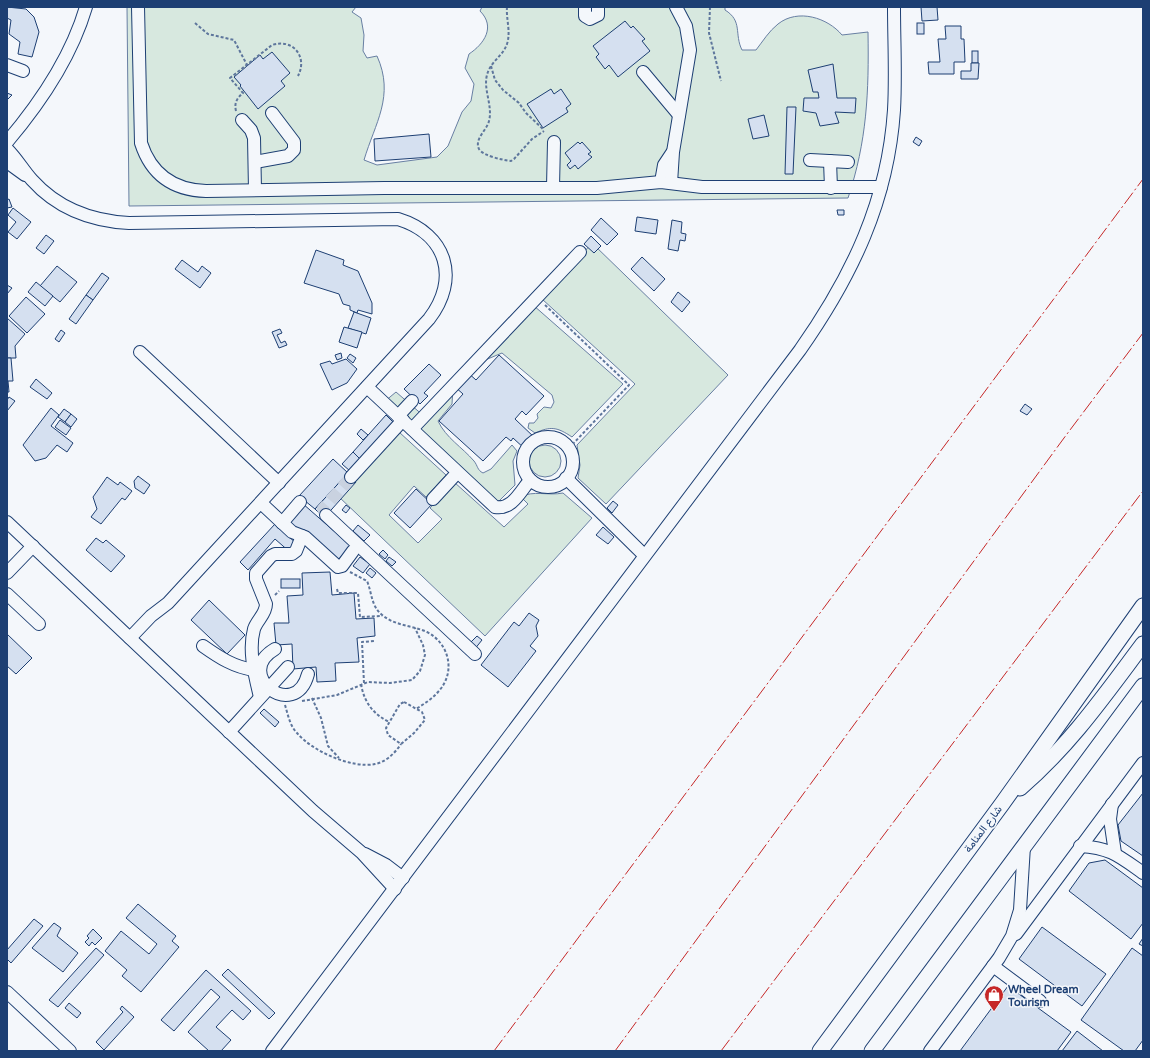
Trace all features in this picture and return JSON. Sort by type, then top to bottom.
[{"type":"main road","name":"شارع المنامة","points":[[820,1051],[1002,804],[1143,606]]},
{"type":"main road","points":[[1002,804],[1053,758],[1076,732],[1143,644]]},
{"type":"main road","points":[[872,1051],[1143,686]]},
{"type":"street","points":[[7,142],[31,113],[55,76],[75,37],[86,7]]},
{"type":"street","points":[[138,7],[139,130],[143,149],[151,166],[170,182],[187,189],[256,190],[613,187],[666,182],[702,187],[881,187]]},
{"type":"street","points":[[585,7],[584,13],[590,19],[598,15],[598,7]]},
{"type":"street","points":[[666,182],[664,165],[673,152],[690,50],[686,26],[676,7]]},
{"type":"street","points":[[272,1051],[644,555],[800,350],[830,306],[862,245],[881,187],[891,136],[894,109],[894,7]]},
{"type":"street","points":[[7,65],[23,71]]},
{"type":"street","points":[[643,72],[679,115]]},
{"type":"street","points":[[255,162],[288,156],[294,150],[294,142],[272,113]]},
{"type":"street","points":[[242,120],[253,134],[256,190]]},
{"type":"street","points":[[553,187],[554,142]]},
{"type":"street","points":[[7,149],[17,159],[31,179]]},
{"type":"street","points":[[810,160],[848,162]]},
{"type":"street","points":[[830,161],[832,188]]},
{"type":"street","points":[[7,162],[31,179],[55,201],[69,209],[83,215],[113,222],[398,219],[411,223],[423,231],[434,241],[441,253],[446,274],[444,295],[438,308],[430,319],[168,602],[157,620],[133,641]]},
{"type":"street","points":[[351,477],[404,422],[537,297],[580,252]]},
{"type":"street","points":[[140,352],[279,483]]},
{"type":"street","points":[[367,387],[495,507],[502,508],[509,506],[530,480]]},
{"type":"street","points":[[404,422],[412,401]]},
{"type":"street","points":[[552,437],[564,443],[569,448],[573,460],[572,467],[566,478],[555,486],[548,487],[535,484],[530,480],[523,467],[522,460],[524,453],[532,442],[538,438],[552,437]]},
{"type":"street","points":[[433,499],[457,473]]},
{"type":"street","points":[[566,478],[644,555]]},
{"type":"street","points":[[282,523],[300,502]]},
{"type":"street","points":[[261,503],[292,532],[302,536],[338,567],[342,566],[353,551]]},
{"type":"street","points":[[326,515],[475,654]]},
{"type":"street","points":[[7,522],[313,811],[362,853],[395,889]]},
{"type":"street","points":[[264,693],[254,670],[252,653],[252,635],[266,607],[256,579],[256,573],[271,556],[280,553],[292,554],[296,551],[302,536]]},
{"type":"street","points":[[7,573],[33,546]]},
{"type":"street","points":[[7,594],[39,624]]},
{"type":"street","points":[[203,646],[224,661],[254,670]]},
{"type":"street","points":[[264,693],[260,667],[265,656],[275,649]]},
{"type":"street","points":[[229,732],[288,667]]},
{"type":"street","points":[[264,693],[283,697],[290,694],[300,689],[308,674]]},
{"type":"street","points":[[930,1051],[1080,846],[1143,763]]},
{"type":"street","points":[[1112,804],[1110,819],[1115,853]]},
{"type":"street","points":[[1007,947],[1020,910],[1024,846]]},
{"type":"street","points":[[1080,846],[1115,853],[1143,873]]},
{"type":"street","points":[[362,853],[386,865],[403,878]]},
{"type":"street","points":[[993,966],[1040,1001]]},
{"type":"street","points":[[7,992],[70,1051]]},
{"type":"path","points":[[507,7],[509,36],[507,45],[491,66],[487,75],[490,113],[486,128],[479,139],[480,150],[510,161],[514,159],[532,139],[544,131]]},
{"type":"path","points":[[710,7],[709,33],[721,81]]},
{"type":"path","points":[[195,23],[208,34],[234,40],[247,65]]},
{"type":"path","points":[[242,120],[235,109],[238,97],[243,93],[230,78],[272,45],[284,43],[290,45],[299,53],[302,64],[298,76]]},
{"type":"path","points":[[491,66],[495,80],[502,90],[519,103],[526,113],[554,142]]},
{"type":"path","points":[[537,297],[629,385],[569,448]]},
{"type":"path","points":[[338,567],[367,581],[373,604],[383,616],[434,637],[445,650],[449,662],[448,676],[434,697],[416,709]]},
{"type":"path","points":[[337,589],[338,593],[358,593],[360,617],[383,616]]},
{"type":"path","points":[[283,697],[298,701],[337,695],[362,684],[412,680],[417,676],[423,666],[425,655],[423,645],[414,628]]},
{"type":"path","points":[[375,641],[362,642],[362,684],[364,698],[372,710],[389,722]]},
{"type":"path","points":[[283,697],[291,723],[297,733],[319,750],[340,759],[361,764],[375,764],[390,757],[401,744],[414,733],[424,720],[424,714],[404,702],[401,702],[386,728],[386,732],[392,739],[401,744]]},
{"type":"path","points":[[312,698],[322,718],[328,746],[340,759]]},
{"type":"shaded area","points":[[127,7],[356,7],[352,12],[361,18],[364,35],[363,51],[367,58],[377,56],[382,70],[384,84],[384,97],[378,121],[364,160],[377,165],[437,157],[448,146],[462,112],[471,101],[474,84],[465,68],[469,54],[483,40],[488,29],[485,17],[480,11],[482,7],[725,7],[725,10],[731,14],[736,23],[742,50],[756,50],[766,36],[778,24],[786,19],[794,17],[812,17],[821,20],[836,29],[842,35],[868,32],[867,96],[863,136],[848,198],[129,206]]},
{"type":"shaded area","points":[[592,243],[728,375],[606,504],[578,478],[580,465],[577,445],[635,384],[542,299]]},
{"type":"shaded area","points":[[533,305],[623,384],[572,437],[558,429],[545,429],[535,433],[528,428],[529,423],[534,423],[538,418],[537,414],[544,407],[551,408],[554,402],[552,395],[502,353],[478,363]]},
{"type":"shaded area","points":[[453,387],[452,404],[438,421],[445,432],[474,461],[480,471],[483,473],[491,469],[512,445],[517,451],[513,461],[515,485],[499,501],[487,498],[384,402],[396,392],[425,417]]},
{"type":"shaded area","points":[[399,432],[446,475],[426,497],[414,486],[389,515],[418,543],[442,519],[430,508],[454,482],[504,527],[528,504],[521,497],[535,493],[563,493],[592,518],[485,636],[338,496]]},
{"type":"shaded area","points":[[548,445],[554,447],[559,452],[561,461],[559,470],[554,475],[542,477],[536,475],[531,470],[529,458],[531,452],[536,447]]},
{"type":"building","points":[[7,7],[26,9],[34,17],[39,32],[32,57],[18,54],[20,42],[9,34],[11,20],[7,18]]},
{"type":"building","points":[[921,7],[937,7],[938,20],[922,21]]},
{"type":"building","points":[[625,21],[631,28],[633,26],[645,39],[642,41],[650,51],[618,77],[609,65],[605,69],[596,57],[599,54],[593,46]]},
{"type":"building","points":[[917,23],[924,23],[924,34],[917,34]]},
{"type":"building","points":[[945,26],[961,26],[961,39],[964,39],[965,62],[954,62],[954,74],[929,74],[928,62],[940,62],[938,39],[946,39]]},
{"type":"building","points":[[972,51],[978,51],[978,63],[972,63]]},
{"type":"building","points":[[272,52],[290,73],[281,81],[285,86],[258,109],[234,77],[260,55],[263,59]]},
{"type":"building","points":[[971,63],[979,63],[978,79],[961,79],[961,71],[971,71]]},
{"type":"building","points":[[833,64],[837,98],[856,98],[855,113],[835,112],[839,123],[820,126],[816,113],[803,111],[804,98],[819,98],[818,92],[813,92],[808,70]]},
{"type":"building","points":[[551,89],[554,94],[561,89],[571,104],[566,108],[568,112],[543,128],[527,104]]},
{"type":"building","points":[[7,93],[12,95],[7,100]]},
{"type":"building","points":[[787,107],[796,107],[793,174],[785,174]]},
{"type":"building","points":[[764,115],[769,136],[753,139],[748,119]]},
{"type":"building","points":[[429,134],[431,157],[375,161],[374,139]]},
{"type":"building","points":[[916,137],[922,141],[919,146],[913,142]]},
{"type":"building","points":[[578,142],[580,144],[582,142],[591,152],[588,154],[592,157],[578,169],[575,165],[570,169],[567,165],[571,161],[565,153]]},
{"type":"building","points":[[9,199],[12,207],[7,208],[7,200]]},
{"type":"building","points":[[13,208],[31,222],[17,239],[8,232],[16,222],[8,215]]},
{"type":"building","points":[[837,210],[844,210],[844,215],[838,215]]},
{"type":"building","points":[[637,217],[658,220],[656,234],[635,231]]},
{"type":"building","points":[[601,218],[618,234],[607,245],[591,230]]},
{"type":"building","points":[[672,220],[682,222],[681,233],[686,234],[685,241],[680,240],[678,251],[668,249]]},
{"type":"building","points":[[46,235],[54,241],[44,254],[36,248]]},
{"type":"building","points":[[591,236],[601,246],[594,253],[584,244]]},
{"type":"building","points":[[316,250],[344,260],[343,265],[358,271],[372,303],[372,314],[358,310],[357,313],[350,310],[350,306],[343,304],[339,294],[304,283]]},
{"type":"building","points":[[642,257],[665,279],[654,291],[631,269]]},
{"type":"building","points":[[182,260],[198,272],[202,266],[211,273],[200,288],[175,269]]},
{"type":"building","points":[[57,266],[77,282],[60,302],[40,286]]},
{"type":"building","points":[[102,273],[109,278],[93,300],[86,295]]},
{"type":"building","points":[[36,282],[53,296],[45,306],[28,292]]},
{"type":"building","points":[[7,285],[12,288],[7,294]]},
{"type":"building","points":[[678,292],[690,302],[682,312],[671,302]]},
{"type":"building","points":[[86,295],[93,300],[76,324],[69,319]]},
{"type":"building","points":[[26,297],[45,314],[27,333],[9,316]]},
{"type":"building","points":[[354,312],[371,318],[366,334],[348,328]]},
{"type":"building","points":[[7,318],[25,334],[15,346],[16,358],[7,358]]},
{"type":"building","points":[[344,327],[362,332],[357,348],[339,342]]},
{"type":"building","points":[[280,329],[282,333],[277,335],[281,343],[285,341],[287,345],[279,348],[272,332]]},
{"type":"building","points":[[61,330],[65,333],[59,342],[55,339]]},
{"type":"building","points":[[341,353],[342,358],[337,360],[335,355]]},
{"type":"building","points":[[350,354],[356,358],[353,363],[347,358]]},
{"type":"building","points":[[499,355],[544,396],[526,415],[522,411],[515,419],[535,438],[525,449],[513,438],[511,441],[506,437],[483,461],[439,421],[463,394],[454,386],[466,371],[476,380]]},
{"type":"building","points":[[7,358],[11,358],[13,381],[8,381],[9,392],[7,392]]},
{"type":"building","points":[[346,359],[357,369],[347,383],[332,390],[320,364],[330,361],[332,364]]},
{"type":"building","points":[[429,364],[441,375],[424,393],[428,396],[420,404],[404,389]]},
{"type":"building","points":[[36,379],[52,393],[47,399],[30,387]]},
{"type":"building","points":[[9,397],[15,401],[7,411],[7,400]]},
{"type":"building","points":[[1025,404],[1032,409],[1027,415],[1020,411]]},
{"type":"building","points":[[51,408],[59,415],[51,426],[73,443],[67,452],[57,445],[46,458],[35,461],[23,445]]},
{"type":"building","points":[[64,409],[71,414],[65,422],[58,417]]},
{"type":"building","points":[[71,414],[77,419],[71,427],[65,422]]},
{"type":"building","points":[[386,415],[393,422],[360,459],[353,452]]},
{"type":"building","points":[[60,420],[71,428],[66,435],[55,427]]},
{"type":"building","points":[[361,429],[368,435],[363,440],[357,434]]},
{"type":"building","points":[[353,452],[360,459],[350,471],[342,464]]},
{"type":"building","points":[[333,459],[348,473],[315,509],[299,496]]},
{"type":"building","points":[[347,474],[356,482],[324,518],[315,509]]},
{"type":"building","points":[[138,476],[150,485],[144,494],[135,488],[134,481]]},
{"type":"building","points":[[107,477],[118,485],[120,482],[132,491],[125,500],[122,498],[101,524],[91,517],[97,509],[93,497]]},
{"type":"building","points":[[416,489],[432,504],[410,528],[394,513]]},
{"type":"building","points":[[613,501],[618,505],[612,513],[607,508]]},
{"type":"building","points":[[302,503],[351,546],[336,562],[295,526],[294,527],[286,521]]},
{"type":"building","points":[[346,505],[350,508],[346,513],[342,510]]},
{"type":"building","points":[[275,524],[298,545],[291,553],[275,539],[248,570],[240,562]]},
{"type":"building","points":[[358,525],[370,535],[364,541],[353,531]]},
{"type":"building","points":[[603,527],[614,537],[608,544],[596,535]]},
{"type":"building","points":[[96,538],[103,543],[106,540],[125,556],[111,572],[86,550]]},
{"type":"building","points":[[383,550],[388,555],[385,559],[379,554]]},
{"type":"building","points":[[360,557],[370,564],[363,573],[353,566]]},
{"type":"building","points":[[389,557],[396,562],[392,566],[386,561]]},
{"type":"building","points":[[370,568],[376,573],[372,578],[366,573]]},
{"type":"building","points":[[330,572],[332,595],[354,593],[356,619],[374,618],[375,636],[357,638],[359,662],[335,663],[336,681],[317,682],[316,667],[293,669],[292,644],[276,645],[274,623],[289,623],[287,596],[303,595],[302,573]]},
{"type":"building","points":[[281,579],[300,579],[300,588],[281,588]]},
{"type":"building","points":[[209,600],[245,635],[227,654],[191,620]]},
{"type":"building","points":[[529,613],[539,620],[536,626],[538,636],[530,646],[536,651],[508,687],[481,665],[514,622],[519,626]]},
{"type":"building","points":[[7,634],[32,658],[16,674],[7,666]]},
{"type":"building","points":[[477,636],[482,640],[474,650],[468,645]]},
{"type":"building","points":[[264,709],[279,722],[275,727],[260,713]]},
{"type":"building","points":[[1143,793],[1143,856],[1121,841],[1118,825]]},
{"type":"building","points":[[1105,860],[1143,888],[1143,923],[1131,939],[1069,891],[1089,863]]},
{"type":"building","points":[[138,904],[176,936],[172,941],[179,947],[141,992],[122,976],[127,970],[105,951],[121,931],[149,954],[157,944],[126,918]]},
{"type":"building","points":[[34,919],[43,926],[11,963],[7,959],[7,950]]},
{"type":"building","points":[[54,923],[61,928],[57,936],[78,953],[63,972],[32,948]]},
{"type":"building","points":[[1042,927],[1106,974],[1082,1006],[1019,959]]},
{"type":"building","points":[[93,929],[102,938],[95,945],[92,942],[89,946],[85,942],[89,938],[87,936]]},
{"type":"building","points":[[1143,938],[1143,946],[1139,944]]},
{"type":"building","points":[[96,948],[104,955],[58,1007],[49,1000]]},
{"type":"building","points":[[1132,948],[1143,956],[1143,1040],[1135,1051],[1124,1051],[1081,1020]]},
{"type":"building","points":[[228,969],[275,1013],[269,1019],[222,975]]},
{"type":"building","points":[[206,970],[251,1011],[243,1020],[232,1010],[216,1027],[231,1040],[221,1051],[209,1051],[188,1032],[220,997],[211,989],[174,1031],[161,1020]]},
{"type":"building","points":[[1008,986],[1071,1032],[1057,1051],[960,1051]]},
{"type":"building","points":[[69,1003],[81,1013],[77,1018],[65,1008]]},
{"type":"building","points":[[122,1006],[134,1017],[104,1050],[96,1042],[123,1012],[120,1009]]},
{"type":"building","points":[[1077,1031],[1103,1051],[1062,1051]]},
{"type":"tunnel","points":[[326,515],[323,509],[351,477]]},
{"type":"power","points":[[494,1051],[1143,179]]},
{"type":"power","points":[[615,1051],[1064,438],[1143,333]]},
{"type":"power","points":[[721,1051],[1143,491]]},
{"type":"place","name":"Wheel Dream Tourism","points":[[994,1012]]}]
